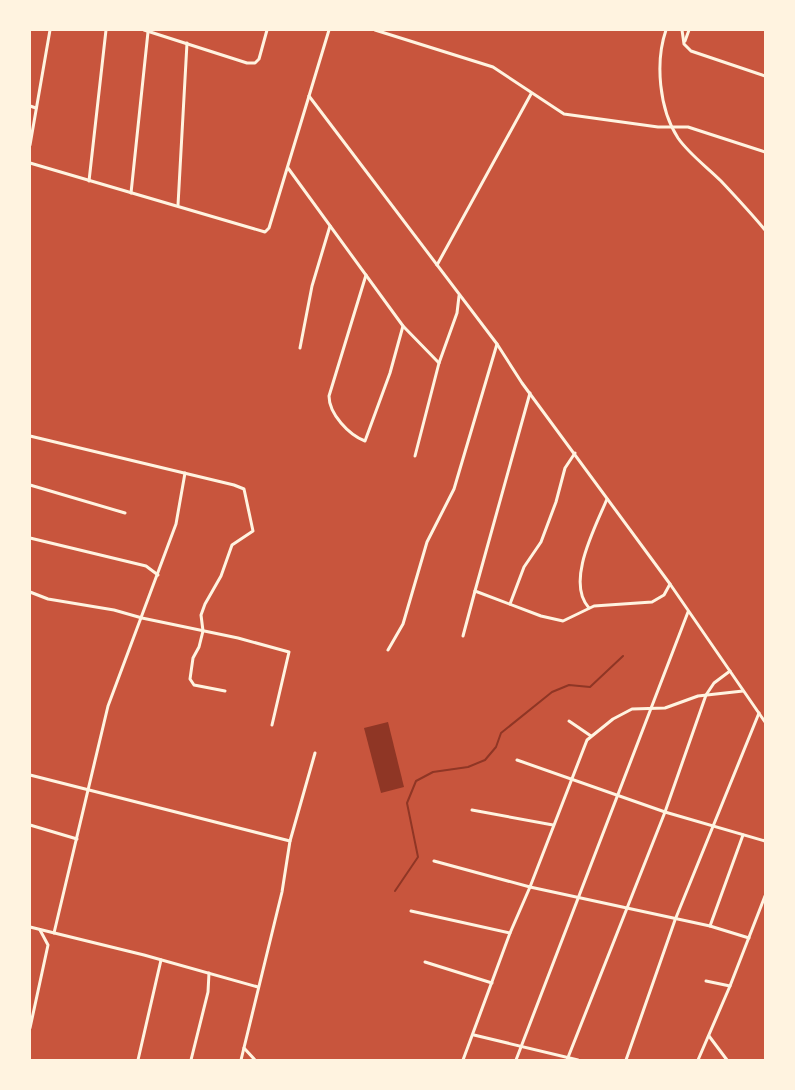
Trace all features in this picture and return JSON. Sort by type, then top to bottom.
[{"type":"street","points":[[30,145],[50,30]]},
{"type":"street","points":[[89,181],[106,30]]},
{"type":"street","points":[[131,193],[146,31],[255,64],[259,59],[267,30]]},
{"type":"street","points":[[30,163],[265,232],[269,228],[329,30]]},
{"type":"street","points":[[374,30],[492,67],[512,78],[553,109],[574,117],[688,127],[765,152]]},
{"type":"street","points":[[666,30],[661,46],[662,88],[672,126],[686,147],[722,182],[765,230]]},
{"type":"street","points":[[682,30],[684,44],[691,51],[765,76]]},
{"type":"street","points":[[684,44],[689,30]]},
{"type":"street","points":[[178,205],[187,43]]},
{"type":"street","points":[[437,265],[531,94]]},
{"type":"street","points":[[309,96],[496,344],[670,584],[765,722]]},
{"type":"street","points":[[30,106],[36,108]]},
{"type":"street","points":[[288,168],[403,326],[439,363]]},
{"type":"street","points":[[300,348],[312,286],[330,225]]},
{"type":"street","points":[[366,275],[329,396],[329,403],[340,420],[354,436],[365,441],[390,373],[403,326]]},
{"type":"street","points":[[415,456],[439,363],[452,331],[459,296]]},
{"type":"street","points":[[388,650],[403,624],[427,542],[454,489],[496,344]]},
{"type":"street","points":[[463,636],[530,393]]},
{"type":"street","points":[[30,436],[241,486],[246,493],[248,516],[252,526],[250,534],[232,545],[221,576],[203,609],[199,648],[193,658],[190,679],[194,685],[225,691]]},
{"type":"street","points":[[510,604],[524,567],[537,549],[546,528],[556,502],[565,468],[575,453]]},
{"type":"street","points":[[54,934],[108,706],[123,661],[142,618],[150,591],[158,575],[176,524],[186,473]]},
{"type":"street","points":[[30,485],[125,513]]},
{"type":"street","points":[[589,608],[581,595],[581,570],[607,499]]},
{"type":"street","points":[[30,538],[146,566],[158,575]]},
{"type":"street","points":[[474,592],[563,621],[571,619],[589,608],[606,604],[652,602],[664,594],[670,584]]},
{"type":"street","points":[[30,592],[48,599],[114,610],[142,618],[238,638],[288,652],[272,725]]},
{"type":"street","points":[[516,1060],[688,612]]},
{"type":"street","points":[[567,1059],[665,812],[706,695],[714,684],[730,671]]},
{"type":"street","points":[[463,1060],[474,1035],[510,933],[530,887],[571,779],[591,736],[624,713],[638,708],[671,707],[692,697],[743,691]]},
{"type":"street","points":[[626,1060],[675,920],[714,828],[759,713]]},
{"type":"street","points":[[569,721],[591,736]]},
{"type":"street","points":[[241,1060],[258,986],[271,945],[290,841],[315,753]]},
{"type":"street","points":[[517,760],[665,812],[714,828],[765,841]]},
{"type":"street","points":[[30,775],[290,841]]},
{"type":"street","points":[[472,810],[553,825]]},
{"type":"street","points":[[30,825],[77,838]]},
{"type":"street","points":[[710,926],[744,835]]},
{"type":"street","points":[[434,861],[530,887],[675,920],[710,926],[749,938]]},
{"type":"street","points":[[698,1060],[730,986],[765,896]]},
{"type":"street","points":[[411,911],[510,933]]},
{"type":"street","points":[[30,928],[258,986]]},
{"type":"street","points":[[30,1028],[48,945],[40,930]]},
{"type":"street","points":[[138,1060],[161,960]]},
{"type":"street","points":[[424,962],[492,983]]},
{"type":"street","points":[[191,1060],[208,992],[209,973]]},
{"type":"street","points":[[706,981],[730,986]]},
{"type":"street","points":[[474,1035],[521,1045],[567,1059],[578,1060]]},
{"type":"street","points":[[709,1035],[727,1060]]},
{"type":"street","points":[[243,1047],[254,1060]]},
{"type":"shaded area","points":[[388,722],[404,787],[381,793],[364,728]]},
{"type":"waterway","points":[[395,891],[418,857],[407,803],[416,781],[433,772],[468,767],[485,760],[496,747],[501,733],[552,692],[569,685],[590,687],[623,656]]}]
